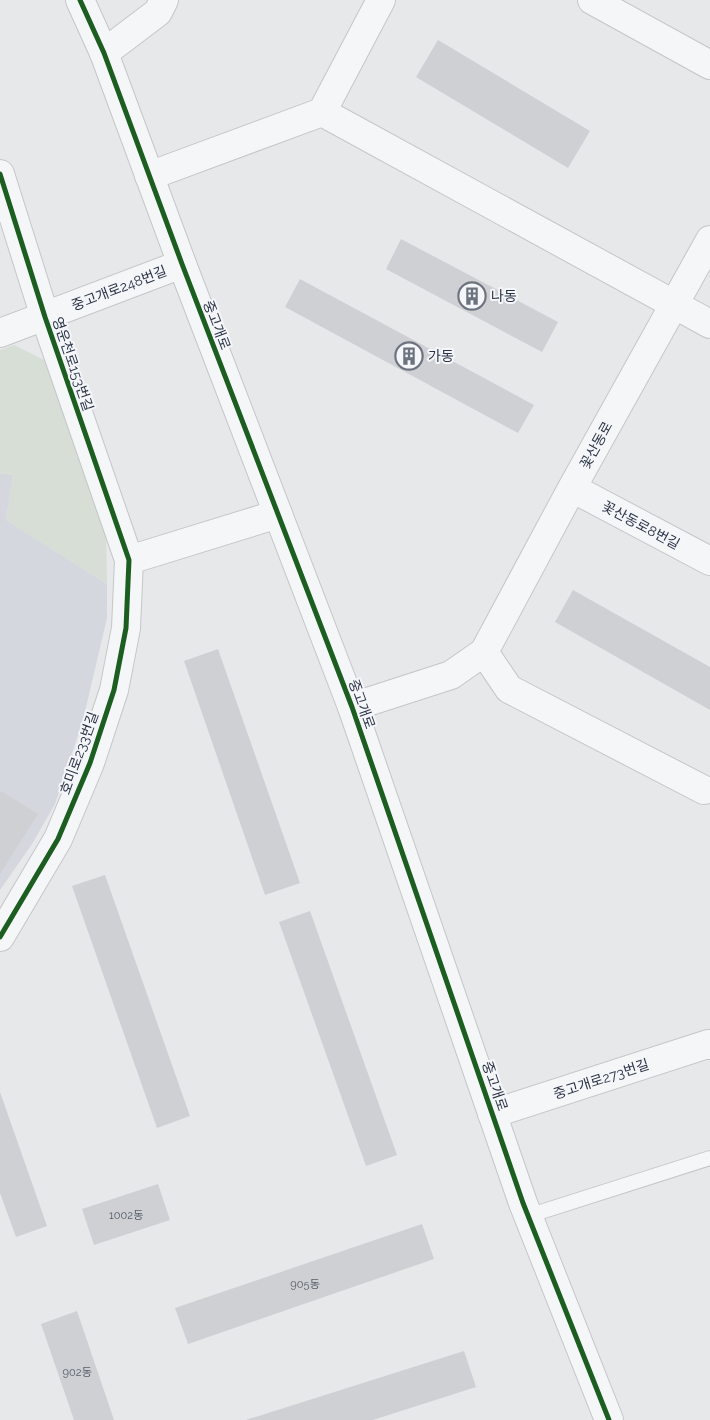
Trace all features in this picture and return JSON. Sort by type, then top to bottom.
[{"type":"street","name":"중고개로","points":[[80,0],[104,53],[182,264],[352,707],[528,1216],[609,1420]]},
{"type":"street","points":[[104,53],[158,12],[164,0]]},
{"type":"street","points":[[149,176],[322,112],[381,0]]},
{"type":"street","points":[[592,0],[710,65]]},
{"type":"street","points":[[322,112],[710,324]]},
{"type":"street","name":"영운천로153번길","points":[[1,182],[45,317],[129,560]]},
{"type":"street","name":"꽃산동로","points":[[352,707],[451,674],[484,652],[572,488],[710,240]]},
{"type":"street","name":"중고개로248번길","points":[[0,333],[182,264]]},
{"type":"street","name":"꽃산동로8번길","points":[[572,488],[710,561]]},
{"type":"street","points":[[129,560],[278,514]]},
{"type":"street","name":"호미로233번길","points":[[0,937],[58,839],[90,763],[114,690],[126,628],[129,560]]},
{"type":"street","points":[[484,652],[509,689],[704,790]]},
{"type":"street","name":"중고개로273번길","points":[[492,1114],[709,1043]]},
{"type":"lane","points":[[528,1216],[710,1158]]},
{"type":"shaded area","points":[[14,345],[44,360],[106,530],[107,584],[6,520],[13,475],[0,473],[0,350]]},
{"type":"shaded area","points":[[0,473],[13,475],[6,520],[107,584],[107,618],[83,720],[55,804],[32,844],[0,890]]},
{"type":"building","points":[[438,40],[590,131],[568,168],[416,77]]},
{"type":"building","name":"나동","points":[[401,239],[558,322],[542,352],[386,269]]},
{"type":"building","name":"가동","points":[[300,279],[534,405],[518,433],[285,307]]},
{"type":"building","points":[[573,590],[710,667],[710,710],[555,622]]},
{"type":"building","points":[[218,649],[300,883],[265,895],[184,661]]},
{"type":"building","points":[[1,791],[38,814],[0,874],[0,793]]},
{"type":"building","points":[[105,875],[190,1116],[157,1128],[72,886]]},
{"type":"building","points":[[310,911],[397,1155],[366,1166],[279,922]]},
{"type":"building","points":[[0,1092],[47,1226],[16,1237],[0,1193]]},
{"type":"building","points":[[158,1184],[170,1220],[94,1245],[82,1209]]},
{"type":"building","points":[[422,1224],[434,1259],[188,1344],[175,1308]]},
{"type":"building","points":[[77,1311],[114,1420],[74,1420],[41,1324]]},
{"type":"building","points":[[464,1351],[476,1387],[373,1420],[246,1420]]},
{"type":"cycle path","points":[[80,0],[104,53],[182,264],[352,707],[523,1203],[609,1420]]},
{"type":"cycle path","points":[[0,174],[45,317],[129,560],[126,628],[114,690],[90,763],[58,839],[0,937]]},
{"type":"place","name":"나동","points":[[472,296]]},
{"type":"place","name":"가동","points":[[409,356]]}]
